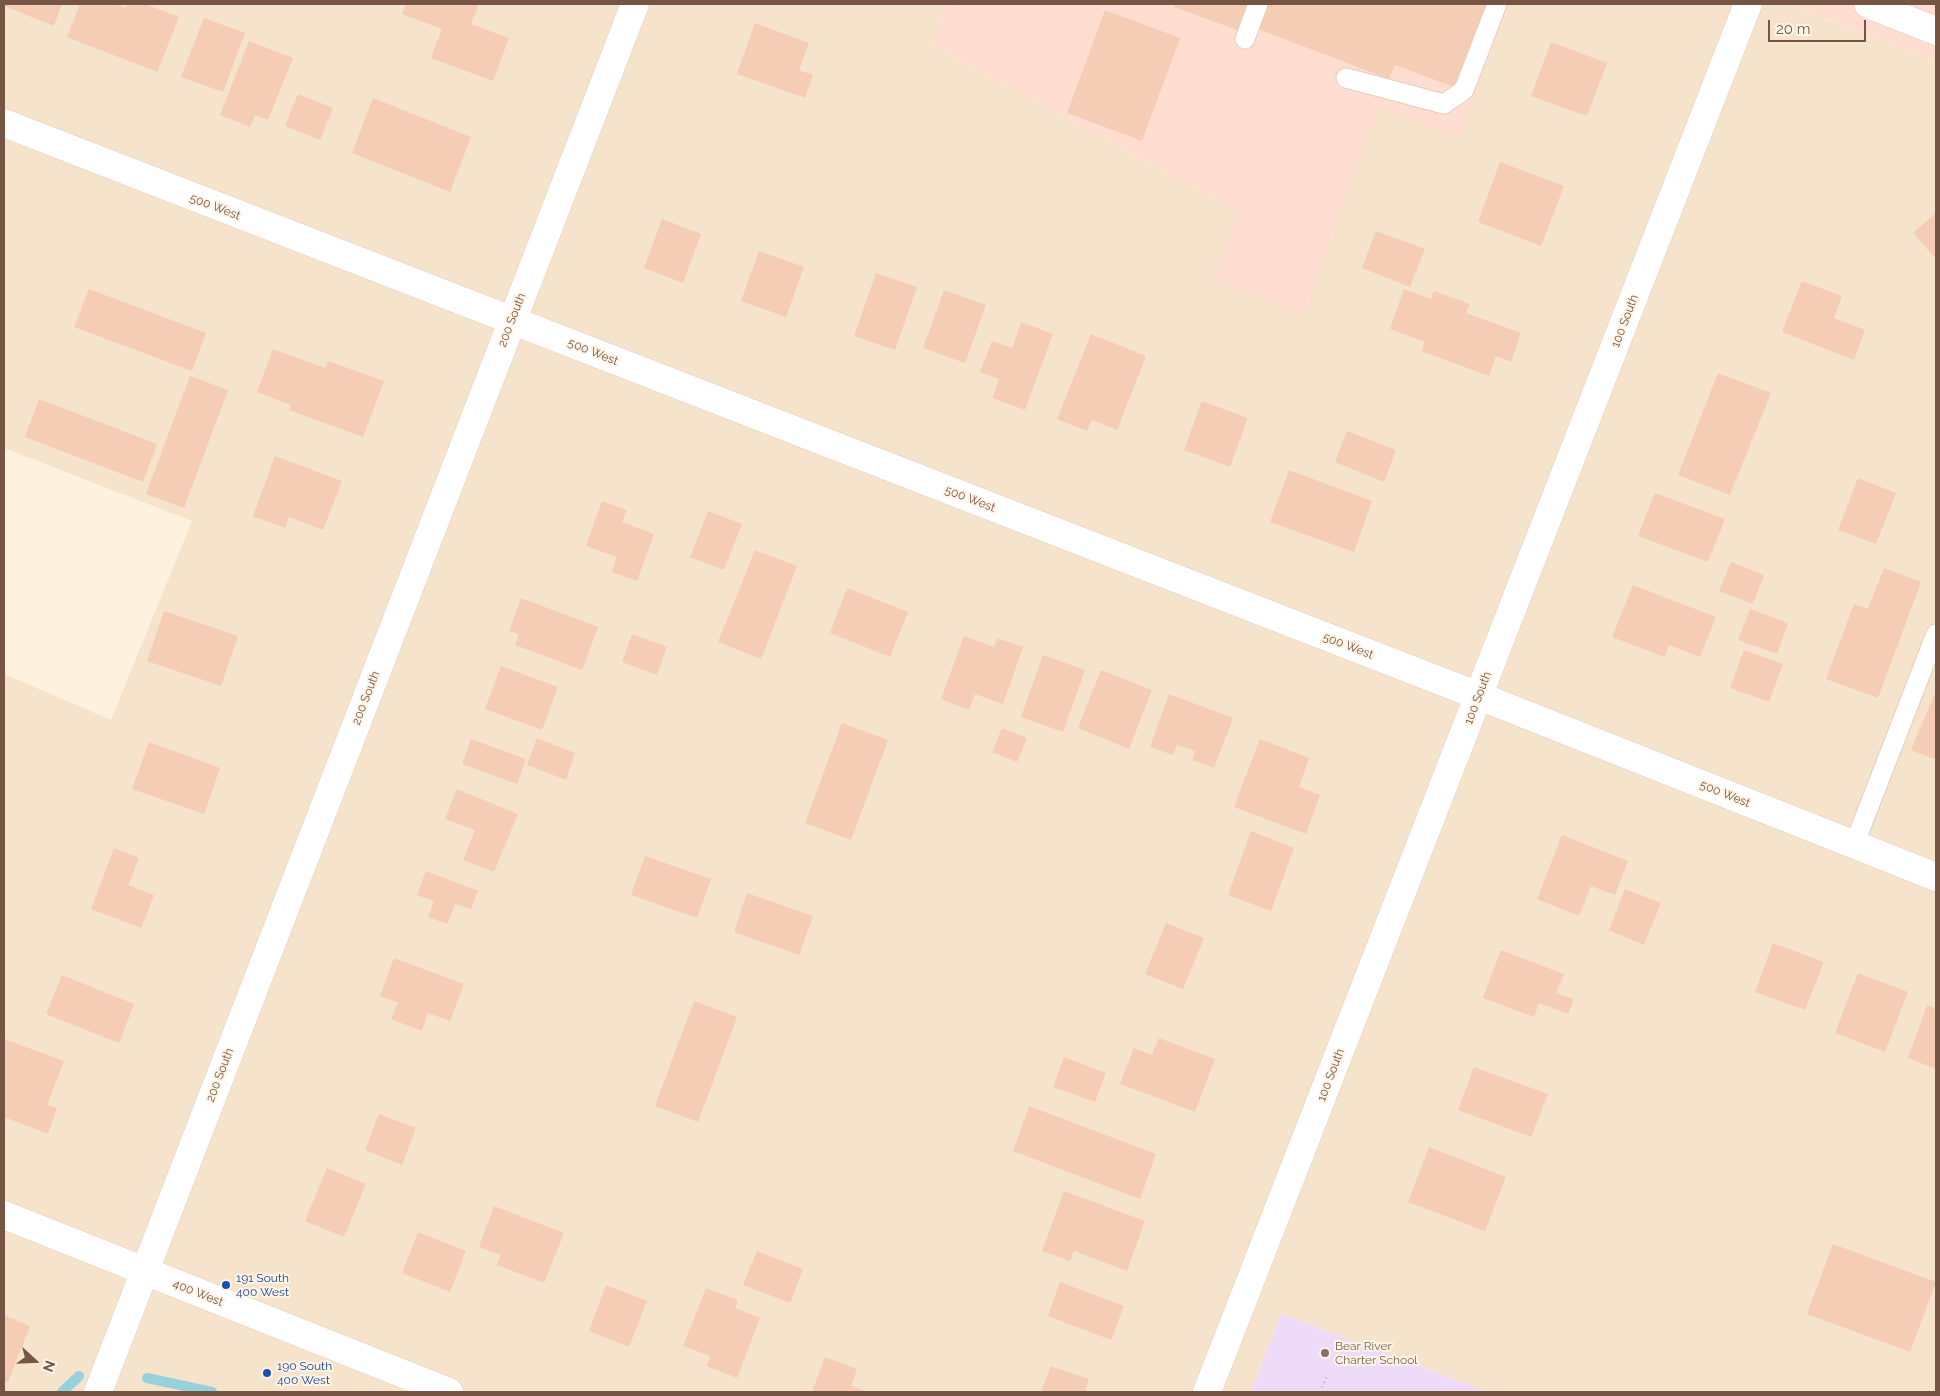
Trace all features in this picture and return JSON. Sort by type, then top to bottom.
[{"type":"street","name":"200 South","points":[[98,1392],[511,320],[635,4]]},
{"type":"street","name":"100 South","points":[[1207,1392],[1748,4]]},
{"type":"street","points":[[1868,4],[1936,31]]},
{"type":"street","name":"500 West","points":[[4,123],[1479,696],[1936,878]]},
{"type":"street","name":"400 West","points":[[4,1215],[449,1392]]},
{"type":"lane","points":[[1245,39],[1258,4]]},
{"type":"lane","points":[[1346,78],[1444,104],[1464,90],[1497,4]]},
{"type":"lane","points":[[1854,845],[1936,634]]},
{"type":"path","points":[[1320,1392],[1327,1376]]},
{"type":"shaded area","points":[[4,4],[946,4],[932,45],[1239,212],[1303,315],[1378,107],[1459,136],[1509,4],[1789,4],[1936,62],[1936,1392],[1488,1392],[1281,1314],[1251,1392],[4,1392],[4,674],[111,720],[192,521],[4,448]]},
{"type":"shaded area","points":[[946,4],[1509,4],[1459,137],[1378,108],[1303,315],[1212,280],[1239,212],[932,45]]},
{"type":"shaded area","points":[[1789,4],[1936,4],[1936,62],[1802,9]]},
{"type":"shaded area","name":"Bear River Charter School","points":[[1281,1314],[1488,1392],[1251,1392]]},
{"type":"building","points":[[4,4],[62,4],[54,26],[4,6]]},
{"type":"building","points":[[80,4],[115,4],[126,8],[127,4],[145,4],[179,17],[157,72],[67,37]]},
{"type":"building","points":[[406,4],[471,4],[478,6],[471,24],[509,38],[493,81],[431,58],[442,29],[402,14]]},
{"type":"building","points":[[1175,4],[1247,4],[1237,30],[1174,7]]},
{"type":"building","points":[[1268,4],[1486,4],[1454,87],[1395,65],[1389,79],[1258,29]]},
{"type":"building","points":[[1105,10],[1180,38],[1142,141],[1067,113]]},
{"type":"building","points":[[204,18],[245,33],[223,92],[181,77]]},
{"type":"building","points":[[755,23],[809,43],[799,70],[813,75],[805,98],[737,74]]},
{"type":"building","points":[[249,41],[293,58],[268,120],[255,115],[250,127],[220,115]]},
{"type":"building","points":[[1551,42],[1607,63],[1587,116],[1531,96]]},
{"type":"building","points":[[298,94],[333,108],[320,140],[285,126]]},
{"type":"building","points":[[373,98],[471,137],[450,192],[352,153]]},
{"type":"building","points":[[1500,162],[1564,186],[1541,246],[1478,222]]},
{"type":"building","points":[[1936,213],[1936,259],[1913,233]]},
{"type":"building","points":[[662,219],[701,234],[683,283],[644,268]]},
{"type":"building","points":[[1376,231],[1425,249],[1410,287],[1362,268]]},
{"type":"building","points":[[759,251],[804,267],[786,317],[741,301]]},
{"type":"building","points":[[876,273],[917,287],[895,350],[854,336]]},
{"type":"building","points":[[1802,281],[1842,296],[1834,318],[1865,330],[1854,360],[1782,332]]},
{"type":"building","points":[[89,289],[206,333],[192,371],[74,327]]},
{"type":"building","points":[[1404,289],[1431,299],[1434,291],[1470,304],[1466,313],[1521,333],[1511,362],[1496,356],[1489,376],[1421,351],[1425,342],[1390,329]]},
{"type":"building","points":[[944,290],[986,305],[965,363],[923,348]]},
{"type":"building","points":[[1021,322],[1053,334],[1025,410],[992,398],[999,379],[980,372],[992,341],[1012,348]]},
{"type":"building","points":[[1091,334],[1146,356],[1117,430],[1092,420],[1087,431],[1057,419]]},
{"type":"building","points":[[273,349],[325,368],[328,361],[384,381],[363,437],[289,410],[291,405],[257,392]]},
{"type":"building","points":[[1718,373],[1771,393],[1730,495],[1678,475]]},
{"type":"building","points":[[190,376],[228,390],[184,508],[146,494]]},
{"type":"building","points":[[39,399],[157,444],[143,482],[25,437]]},
{"type":"building","points":[[1202,401],[1248,418],[1230,467],[1184,450]]},
{"type":"building","points":[[1347,431],[1396,450],[1384,482],[1335,462]]},
{"type":"building","points":[[275,456],[342,481],[323,530],[289,517],[285,528],[253,516]]},
{"type":"building","points":[[1289,470],[1372,501],[1354,552],[1270,522]]},
{"type":"building","points":[[1858,478],[1896,493],[1876,544],[1838,530]]},
{"type":"building","points":[[1655,493],[1725,519],[1708,562],[1638,536]]},
{"type":"building","points":[[602,501],[627,510],[622,522],[654,534],[637,581],[612,572],[617,557],[586,546]]},
{"type":"building","points":[[708,511],[742,524],[724,570],[690,557]]},
{"type":"building","points":[[755,550],[797,566],[761,659],[718,642]]},
{"type":"building","points":[[1731,562],[1764,575],[1753,604],[1719,591]]},
{"type":"building","points":[[1884,568],[1921,582],[1878,698],[1826,679],[1854,604],[1868,609]]},
{"type":"building","points":[[1633,585],[1716,617],[1700,657],[1669,645],[1664,657],[1612,637]]},
{"type":"building","points":[[847,588],[908,612],[890,657],[830,633]]},
{"type":"building","points":[[521,598],[598,627],[582,670],[515,645],[519,634],[509,631]]},
{"type":"building","points":[[1750,609],[1788,623],[1777,654],[1738,640]]},
{"type":"building","points":[[164,611],[238,636],[221,686],[147,661]]},
{"type":"building","points":[[632,634],[667,647],[657,675],[622,662]]},
{"type":"building","points":[[964,636],[994,647],[997,638],[1023,647],[1003,704],[975,694],[969,710],[941,699]]},
{"type":"building","points":[[1744,650],[1783,664],[1769,702],[1730,688]]},
{"type":"building","points":[[1043,655],[1085,670],[1063,732],[1021,717]]},
{"type":"building","points":[[501,666],[558,687],[542,730],[485,709]]},
{"type":"building","points":[[1101,670],[1152,690],[1129,749],[1078,728]]},
{"type":"building","points":[[1169,694],[1233,718],[1214,768],[1192,760],[1195,751],[1177,745],[1173,755],[1150,747]]},
{"type":"building","points":[[1934,695],[1936,696],[1936,760],[1911,750]]},
{"type":"building","points":[[842,723],[888,740],[851,840],[805,823]]},
{"type":"building","points":[[1002,728],[1027,738],[1017,762],[992,752]]},
{"type":"building","points":[[537,738],[575,753],[566,780],[527,765]]},
{"type":"building","points":[[471,739],[526,759],[517,784],[462,764]]},
{"type":"building","points":[[1260,739],[1309,758],[1299,787],[1320,795],[1306,834],[1234,807]]},
{"type":"building","points":[[149,742],[220,768],[204,814],[132,789]]},
{"type":"building","points":[[457,789],[518,814],[494,872],[463,860],[475,830],[445,819]]},
{"type":"building","points":[[1251,831],[1294,848],[1271,911],[1228,895]]},
{"type":"building","points":[[1562,835],[1628,861],[1615,895],[1591,886],[1579,916],[1537,899]]},
{"type":"building","points":[[114,848],[139,858],[128,885],[154,895],[141,928],[91,909]]},
{"type":"building","points":[[645,856],[711,879],[697,918],[631,895]]},
{"type":"building","points":[[426,871],[478,891],[471,909],[455,904],[447,924],[428,917],[434,901],[417,895]]},
{"type":"building","points":[[1625,889],[1661,903],[1644,945],[1609,930]]},
{"type":"building","points":[[747,893],[813,916],[799,955],[734,932]]},
{"type":"building","points":[[1166,923],[1204,938],[1183,989],[1145,974]]},
{"type":"building","points":[[1773,943],[1824,962],[1805,1010],[1755,992]]},
{"type":"building","points":[[1501,950],[1564,974],[1556,993],[1574,999],[1568,1014],[1539,1003],[1534,1017],[1483,998]]},
{"type":"building","points":[[394,958],[464,984],[450,1021],[428,1013],[422,1031],[391,1019],[398,1003],[380,996]]},
{"type":"building","points":[[1858,973],[1908,992],[1885,1052],[1835,1033]]},
{"type":"building","points":[[62,975],[134,1004],[119,1043],[46,1014]]},
{"type":"building","points":[[694,1001],[737,1017],[698,1122],[655,1106]]},
{"type":"building","points":[[1927,1005],[1936,1009],[1936,1069],[1908,1058]]},
{"type":"building","points":[[1159,1038],[1215,1059],[1195,1112],[1120,1084],[1134,1048],[1152,1055]]},
{"type":"building","points":[[4,1039],[64,1061],[47,1105],[57,1108],[48,1134],[4,1117]]},
{"type":"building","points":[[1064,1057],[1106,1073],[1095,1102],[1053,1087]]},
{"type":"building","points":[[1474,1067],[1548,1094],[1531,1137],[1458,1110]]},
{"type":"building","points":[[1029,1106],[1156,1154],[1140,1199],[1013,1151]]},
{"type":"building","points":[[379,1114],[416,1128],[402,1165],[365,1150]]},
{"type":"building","points":[[1429,1147],[1506,1177],[1485,1231],[1408,1202]]},
{"type":"building","points":[[327,1168],[366,1184],[344,1237],[305,1221]]},
{"type":"building","points":[[1064,1191],[1145,1221],[1127,1271],[1074,1251],[1070,1261],[1042,1251]]},
{"type":"building","points":[[494,1206],[564,1233],[544,1283],[497,1265],[501,1255],[479,1247]]},
{"type":"building","points":[[418,1232],[466,1251],[450,1292],[402,1273]]},
{"type":"building","points":[[1833,1244],[1936,1282],[1910,1352],[1807,1314]]},
{"type":"building","points":[[757,1251],[803,1269],[790,1303],[743,1285]]},
{"type":"building","points":[[1060,1282],[1124,1306],[1111,1340],[1048,1316]]},
{"type":"building","points":[[606,1285],[647,1301],[629,1347],[589,1331]]},
{"type":"building","points":[[706,1288],[738,1300],[735,1308],[760,1318],[737,1378],[707,1366],[710,1356],[683,1346]]},
{"type":"building","points":[[4,1315],[30,1326],[8,1382],[4,1381]]},
{"type":"building","points":[[825,1357],[857,1369],[851,1386],[869,1392],[812,1392]]},
{"type":"building","points":[[1051,1366],[1089,1379],[1085,1392],[1041,1392]]},
{"type":"waterway","points":[[62,1392],[79,1376]]},
{"type":"waterway","points":[[147,1378],[212,1392]]},
{"type":"place","name":"191 South 400 West","points":[[226,1285]]},
{"type":"place","name":"Bear River Charter School","points":[[1325,1353]]},
{"type":"place","name":"190 South 400 West","points":[[267,1373]]}]
